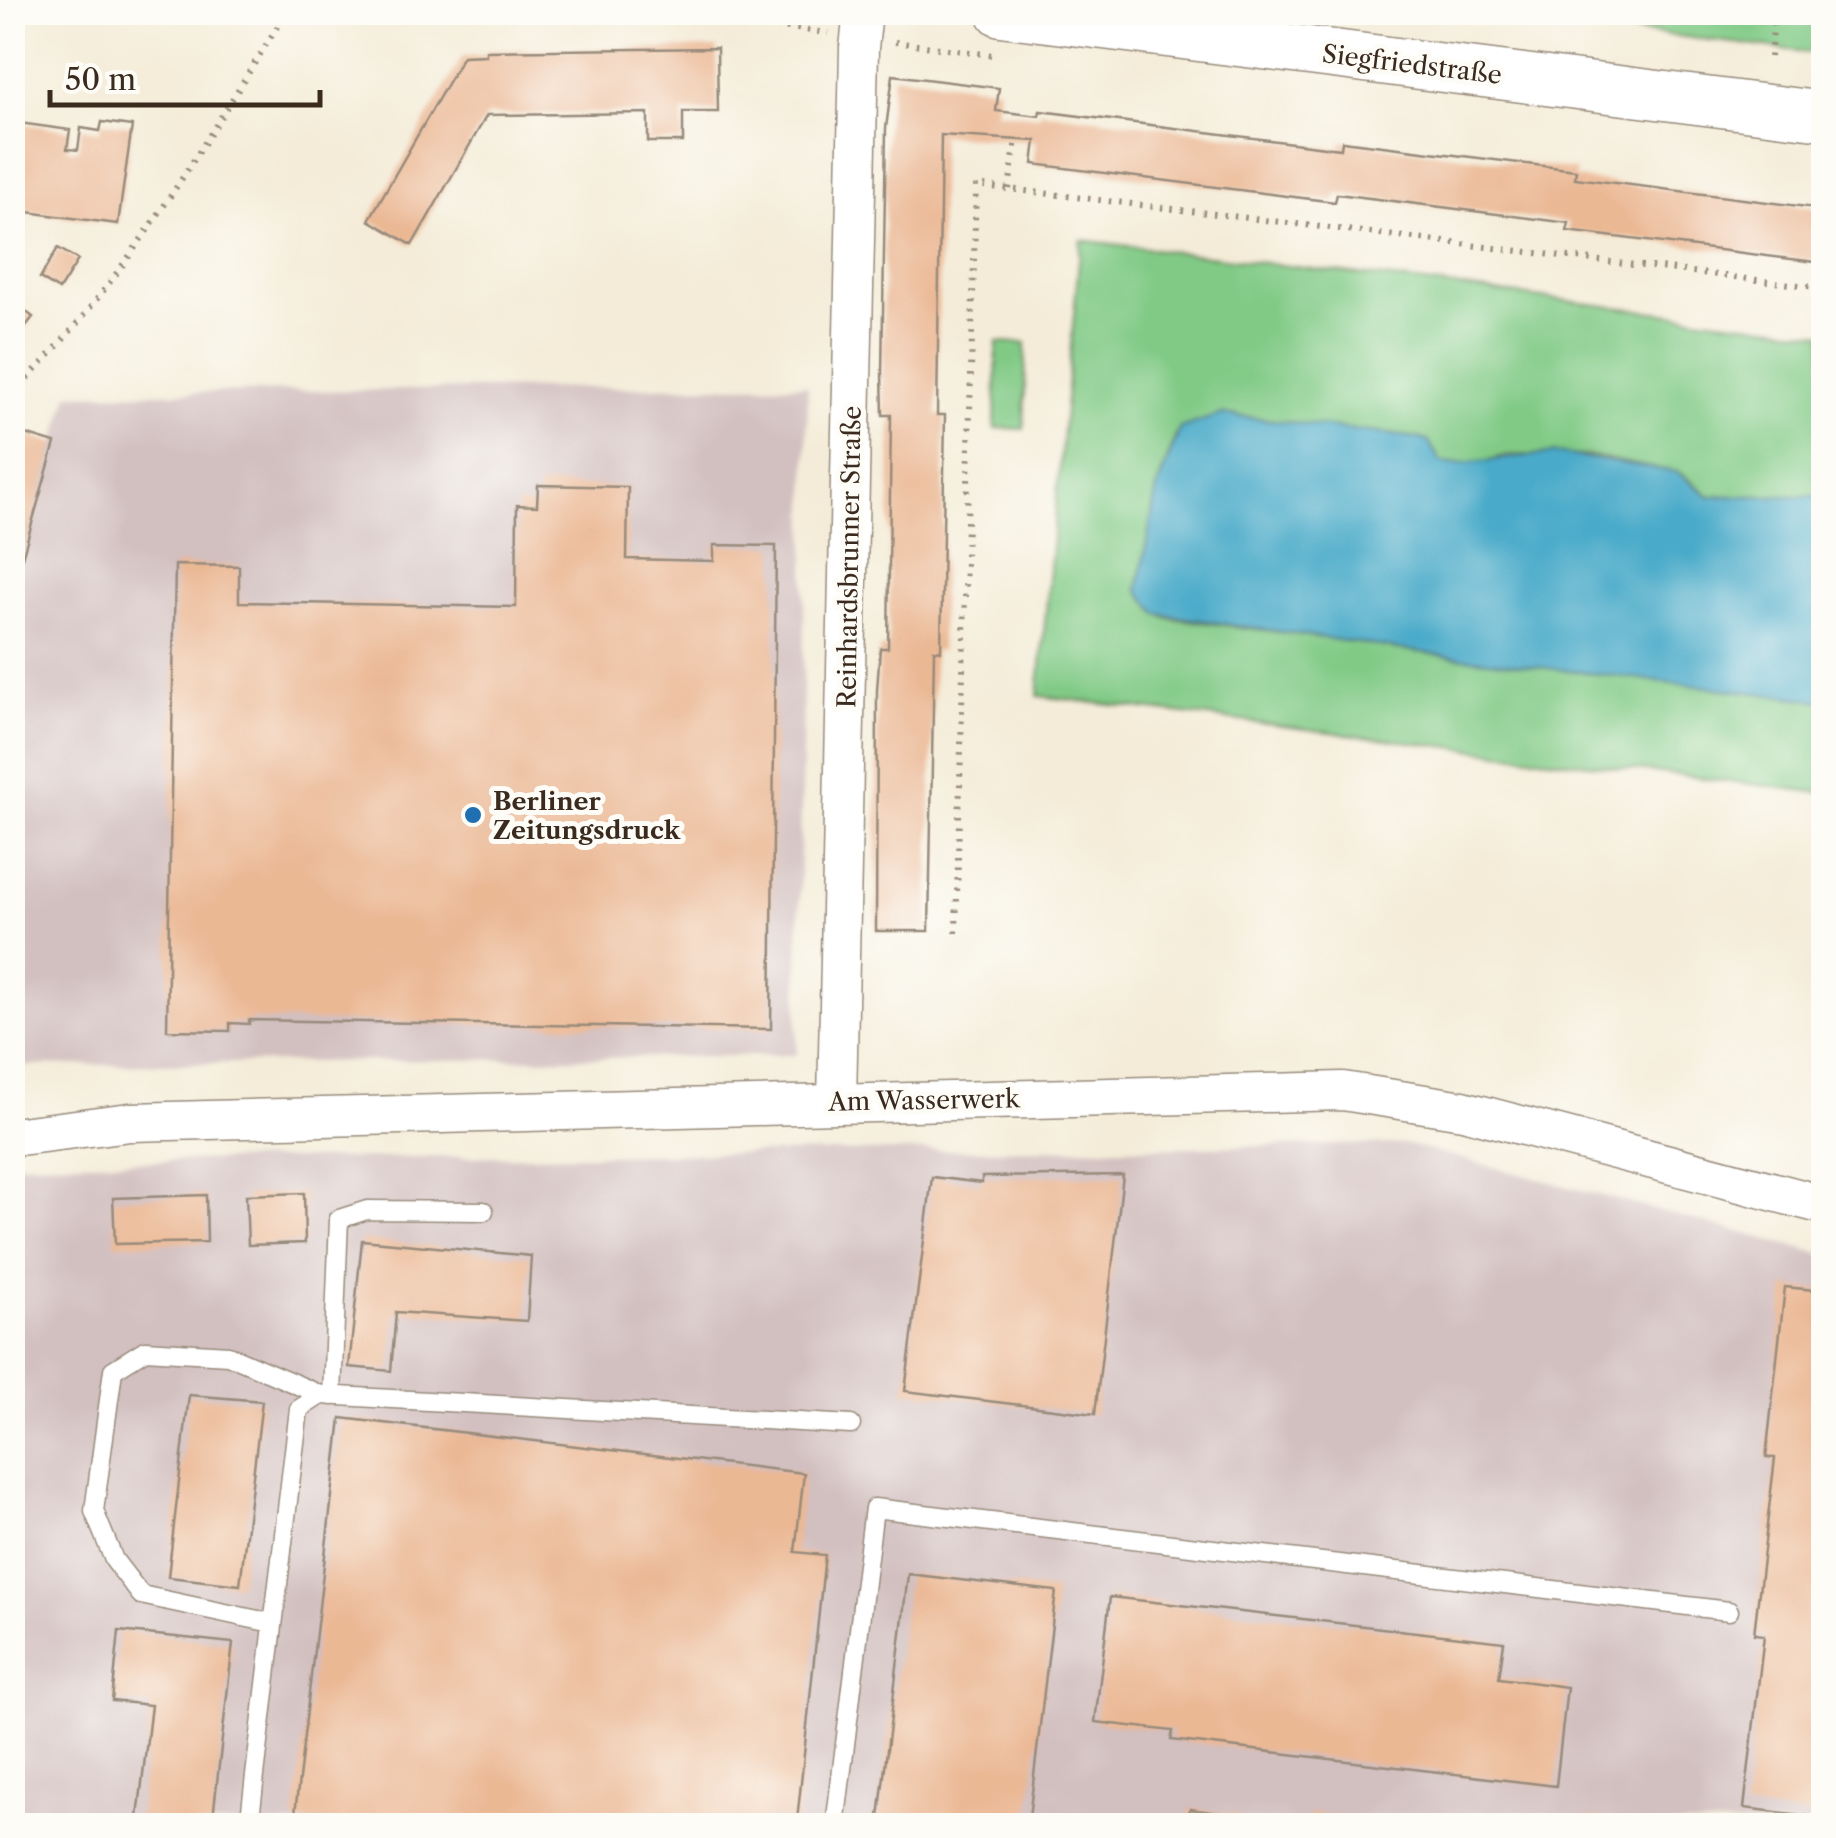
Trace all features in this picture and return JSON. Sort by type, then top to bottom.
[{"type":"street","name":"Reinhardsbrunner Straße","points":[[837,1102],[859,48],[863,12]]},
{"type":"street","name":"Siegfriedstraße","points":[[1001,12],[1824,116]]},
{"type":"street","name":"Am Wasserwerk","points":[[12,1137],[130,1122],[1343,1091],[1462,1110],[1824,1205]]},
{"type":"lane","points":[[326,1396],[339,1220],[367,1210],[484,1211]]},
{"type":"lane","points":[[272,1623],[141,1595],[114,1560],[94,1511],[113,1370],[146,1350],[228,1354],[326,1396],[851,1425]]},
{"type":"lane","points":[[248,1826],[298,1410],[326,1396]]},
{"type":"lane","points":[[835,1826],[874,1508],[1729,1611]]},
{"type":"path","points":[[12,393],[52,356],[132,249],[287,12]]},
{"type":"path","points":[[1770,57],[1775,12]]},
{"type":"path","points":[[1009,189],[1016,138]]},
{"type":"path","points":[[956,933],[976,185],[1824,288]]},
{"type":"shaded area","points":[[808,385],[797,1055],[13,1066],[12,590],[69,394]]},
{"type":"shaded area","points":[[1406,1144],[1823,1254],[1823,1825],[13,1825],[12,1163]]},
{"type":"green space","points":[[1489,13],[1823,13],[1823,54]]},
{"type":"green space","points":[[1081,240],[1823,333],[1823,496],[1710,496],[1682,474],[1590,456],[1507,455],[1477,464],[1440,462],[1429,442],[1419,438],[1222,414],[1177,432],[1157,488],[1138,590],[1158,614],[1169,618],[1823,701],[1823,793],[1038,696]]},
{"type":"green space","points":[[997,342],[1026,343],[1024,429],[995,428]]},
{"type":"water","points":[[1222,414],[1419,438],[1429,442],[1440,461],[1450,464],[1557,453],[1677,472],[1710,496],[1823,496],[1823,701],[1447,656],[1158,614],[1138,590],[1157,488],[1180,428]]},
{"type":"building","points":[[717,48],[718,112],[683,112],[683,142],[648,142],[648,113],[487,115],[412,245],[369,220],[463,56],[486,55],[486,51]]},
{"type":"building","points":[[893,75],[999,88],[996,111],[1039,116],[1040,111],[1341,149],[1342,141],[1576,170],[1575,178],[1824,209],[1824,263],[1567,231],[1569,223],[1337,194],[1335,202],[1033,164],[1036,141],[941,135],[937,415],[945,415],[941,651],[934,650],[929,931],[876,931],[877,690],[880,648],[888,648],[891,415],[883,415],[882,373],[886,128]]},
{"type":"building","points":[[12,122],[70,130],[67,149],[78,150],[81,128],[100,131],[102,122],[132,126],[118,224],[12,210]]},
{"type":"building","points":[[58,248],[78,260],[59,290],[40,278]]},
{"type":"building","points":[[17,305],[33,317],[12,344],[12,312]]},
{"type":"building","points":[[25,434],[55,443],[14,586],[12,478]]},
{"type":"building","name":"Berliner Zeitungsdruck","points":[[538,485],[628,487],[627,559],[714,561],[714,545],[776,546],[771,1029],[249,1020],[249,1024],[230,1023],[230,1031],[167,1030],[175,565],[239,566],[239,602],[516,607],[517,505],[537,506]]},
{"type":"building","points":[[1123,1175],[1095,1414],[905,1391],[932,1177],[982,1183],[982,1177]]},
{"type":"building","points":[[304,1193],[305,1243],[248,1245],[246,1195]]},
{"type":"building","points":[[206,1195],[207,1242],[115,1244],[113,1198]]},
{"type":"building","points":[[362,1240],[531,1256],[527,1321],[396,1312],[391,1371],[349,1367]]},
{"type":"building","points":[[1785,1287],[1824,1291],[1824,1772],[1818,1817],[1744,1808],[1764,1635],[1754,1634],[1775,1458],[1766,1457]]},
{"type":"building","points":[[189,1395],[262,1401],[240,1585],[168,1577]]},
{"type":"building","points":[[341,1418],[804,1473],[795,1552],[825,1555],[797,1821],[763,1817],[762,1826],[294,1822]]},
{"type":"building","points":[[908,1574],[1056,1591],[1028,1826],[878,1826]]},
{"type":"building","points":[[1110,1597],[1504,1642],[1499,1678],[1567,1687],[1556,1786],[1171,1740],[1173,1731],[1095,1722]]},
{"type":"building","points":[[119,1631],[233,1643],[212,1826],[137,1826],[151,1705],[112,1701]]},
{"type":"building","points":[[1190,1809],[1241,1816],[1239,1826],[1188,1826]]},
{"type":"building","points":[[1310,1813],[1389,1823],[1389,1826],[1309,1826]]},
{"type":"building","points":[[1120,1816],[1173,1823],[1173,1826],[1118,1826]]},
{"type":"building","points":[[1581,1817],[1635,1823],[1635,1826],[1580,1826]]},
{"type":"place","name":"Berliner Zeitungsdruck","points":[[473,815]]}]
